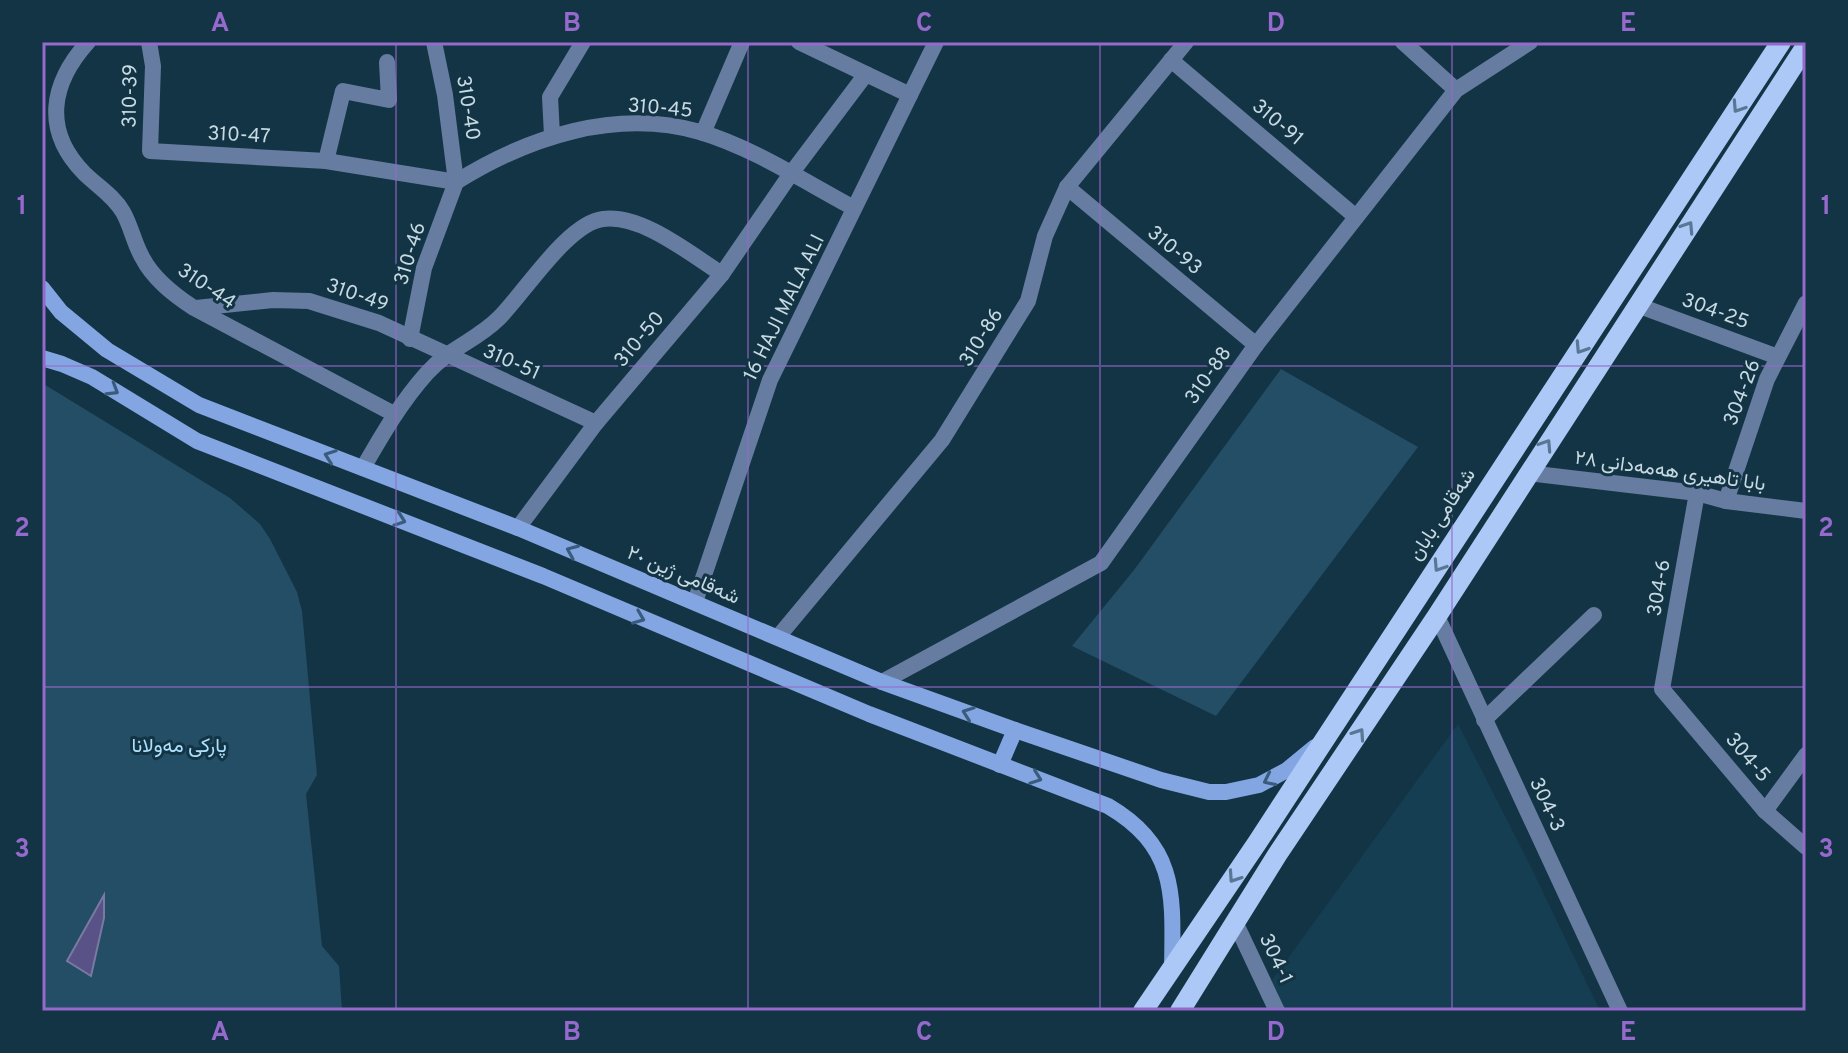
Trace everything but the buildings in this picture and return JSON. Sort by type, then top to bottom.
[{"type":"main road","name":"شەقامی بابان","points":[[1143,1011],[1330,732],[1781,42]]},
{"type":"main road","points":[[1180,1011],[1277,855],[1437,616],[1806,46]]},
{"type":"main road","name":"شەقامی ژین ٢٠","points":[[42,288],[61,312],[107,350],[199,405],[518,528],[882,682],[1015,730],[1172,784],[1194,790],[1226,792],[1274,779],[1307,755],[1330,732]]},
{"type":"main road","points":[[1606,309],[1632,313]]},
{"type":"main road","points":[[42,358],[92,377],[197,441],[464,544],[869,714],[1108,806],[1146,833],[1159,853],[1173,895],[1172,969]]},
{"type":"main road","points":[[1000,765],[1015,730]]},
{"type":"street","name":"310-44","points":[[88,42],[70,63],[58,91],[57,125],[62,140],[84,173],[124,213],[143,259],[154,274],[177,297],[194,308],[394,414]]},
{"type":"street","name":"310-39","points":[[149,42],[153,66],[150,151]]},
{"type":"street","name":"310-40","points":[[434,42],[445,95],[456,182]]},
{"type":"street","points":[[552,135],[550,97],[583,42]]},
{"type":"street","points":[[703,133],[742,42]]},
{"type":"street","points":[[799,42],[910,95]]},
{"type":"street","name":"16 HAJI MALA ALI","points":[[695,602],[770,380],[936,42]]},
{"type":"street","name":"310-86","points":[[778,637],[942,440],[1028,301],[1045,236],[1067,187],[1186,42]]},
{"type":"street","points":[[1403,42],[1456,90]]},
{"type":"street","name":"310-88","points":[[882,682],[1101,563],[1256,345],[1456,90],[1530,42]]},
{"type":"street","name":"310-91","points":[[1171,60],[1356,217]]},
{"type":"street","points":[[326,161],[343,91],[389,100],[387,62]]},
{"type":"street","name":"310-50","points":[[518,528],[596,423],[722,274],[790,175],[866,74]]},
{"type":"street","name":"310-45","points":[[456,182],[492,160],[552,135],[641,125],[703,133],[769,162],[854,208]]},
{"type":"street","name":"310-47","points":[[150,151],[326,161],[456,182]]},
{"type":"street","name":"310-46","points":[[410,339],[424,268],[456,182]]},
{"type":"street","name":"310-93","points":[[1067,187],[1256,345]]},
{"type":"street","points":[[363,468],[394,414],[445,355],[481,334],[500,317],[576,231],[595,220],[616,219],[642,226],[722,274]]},
{"type":"street","name":"310-49","points":[[194,308],[273,300],[309,301],[379,323],[410,339]]},
{"type":"street","name":"304-26","points":[[1726,501],[1767,379],[1806,303]]},
{"type":"street","name":"304-25","points":[[1632,313],[1778,357]]},
{"type":"street","name":"310-51","points":[[410,339],[596,423]]},
{"type":"street","name":"بابا تاهیری هەمەدانی ٢٨","points":[[1528,473],[1697,493],[1726,501],[1806,511]]},
{"type":"street","name":"304-6","points":[[1662,689],[1697,493]]},
{"type":"street","points":[[1484,720],[1594,615]]},
{"type":"street","name":"304-3","points":[[1437,616],[1620,1011]]},
{"type":"street","name":"304-5","points":[[1662,689],[1765,811],[1806,847]]},
{"type":"street","points":[[1765,811],[1806,755]]},
{"type":"street","name":"304-1","points":[[1236,924],[1277,1011]]},
{"type":"shaded area","points":[[1458,724],[1600,1011],[1277,1011],[1265,990]]},
{"type":"shaded area","points":[[104,895],[104,918],[91,976],[67,961]]},
{"type":"green space","points":[[1281,369],[1418,447],[1216,716],[1072,646],[1134,570]]},
{"type":"green space","name":"پارکی مەولانا","points":[[42,383],[230,498],[260,524],[297,592],[302,611],[317,775],[306,794],[322,946],[339,966],[342,1011],[42,1011]]}]
